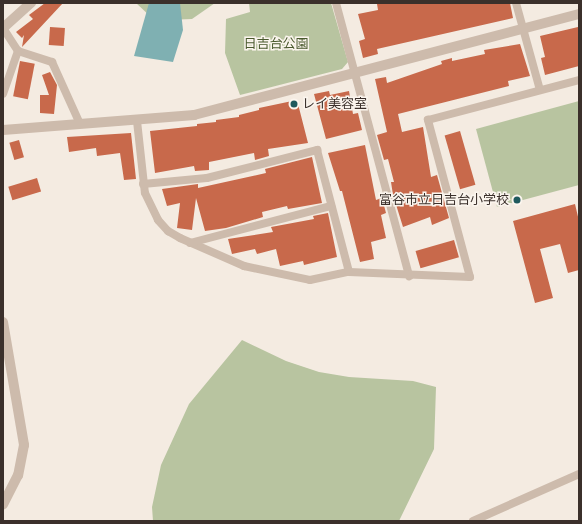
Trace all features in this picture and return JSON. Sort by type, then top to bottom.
[{"type":"street","points":[[31,3],[3,28],[18,50],[52,62],[80,124]]},
{"type":"street","points":[[336,3],[409,276]]},
{"type":"street","points":[[516,3],[540,90]]},
{"type":"street","points":[[3,130],[136,121],[194,115],[523,30],[579,14]]},
{"type":"street","points":[[3,94],[18,50]]},
{"type":"street","points":[[136,121],[143,184],[158,220],[168,231],[190,243],[244,266],[310,280],[349,272],[409,276],[470,277],[428,120],[579,80]]},
{"type":"street","points":[[143,184],[207,178],[317,150],[349,272]]},
{"type":"street","points":[[190,243],[331,206]]},
{"type":"street","points":[[3,322],[8,376],[23,433],[23,456],[14,486],[3,504]]},
{"type":"street","points":[[473,521],[579,474]]},
{"type":"green space","points":[[136,3],[215,3],[192,19],[167,20],[151,17]]},
{"type":"green space","name":"日吉台公園","points":[[249,3],[331,3],[348,62],[342,69],[240,95],[225,53],[226,19],[250,12]]},
{"type":"green space","points":[[579,101],[579,185],[497,207],[476,129]]},
{"type":"green space","points":[[242,340],[286,361],[319,372],[349,377],[413,381],[436,387],[434,449],[399,521],[153,521],[152,507],[161,465],[189,404]]},
{"type":"water","points":[[149,3],[180,3],[183,30],[173,62],[134,56]]},
{"type":"building","points":[[45,3],[63,3],[22,47],[24,35],[22,38],[16,32],[33,19],[29,15]]},
{"type":"building","points":[[510,3],[513,18],[377,49],[378,54],[363,58],[359,41],[365,39],[358,14],[378,10],[377,4]]},
{"type":"building","points":[[50,27],[65,28],[64,46],[49,45]]},
{"type":"building","points":[[578,27],[579,66],[545,75],[541,58],[545,57],[540,36]]},
{"type":"building","points":[[520,44],[530,76],[508,81],[509,86],[398,114],[402,132],[423,127],[431,177],[437,175],[449,218],[432,225],[430,217],[403,227],[393,195],[391,182],[394,182],[388,159],[384,160],[377,135],[387,132],[375,79],[386,77],[387,83],[442,64],[441,61],[452,58],[452,61],[485,54],[484,50]]},
{"type":"building","points":[[20,61],[35,64],[28,99],[13,96]]},
{"type":"building","points":[[50,72],[57,85],[54,114],[40,113],[40,95],[49,95],[42,75]]},
{"type":"building","points":[[329,91],[330,95],[349,91],[353,114],[358,113],[362,130],[326,139],[314,94]]},
{"type":"building","points":[[297,100],[308,143],[268,149],[269,156],[255,160],[254,153],[209,162],[209,170],[195,171],[194,166],[155,173],[150,131],[197,126],[197,124],[216,122],[216,120],[239,117],[239,115],[259,110],[259,108]]},
{"type":"building","points":[[460,131],[475,185],[460,189],[445,135]]},
{"type":"building","points":[[131,133],[136,179],[124,180],[120,153],[97,156],[96,148],[69,152],[67,137]]},
{"type":"building","points":[[19,140],[24,157],[14,160],[9,143]]},
{"type":"building","points":[[365,145],[376,200],[382,198],[386,213],[381,215],[386,238],[371,242],[374,259],[360,262],[342,191],[340,191],[328,153]]},
{"type":"building","points":[[312,157],[322,203],[288,209],[287,206],[262,212],[263,217],[226,228],[205,231],[196,198],[192,230],[177,228],[180,203],[167,206],[162,189],[198,184],[198,188],[266,173],[265,169]]},
{"type":"building","points":[[37,178],[41,191],[12,200],[8,187]]},
{"type":"building","points":[[575,204],[579,221],[579,270],[568,273],[560,244],[540,249],[553,298],[535,303],[513,221]]},
{"type":"building","points":[[328,213],[337,257],[304,265],[303,261],[280,266],[276,249],[257,254],[255,249],[232,254],[228,239],[273,232],[271,227],[314,219],[313,216]]},
{"type":"building","points":[[454,240],[459,257],[421,268],[416,251]]},
{"type":"place","name":"レイ美容室","points":[[294,104]]},
{"type":"place","name":"富谷市立日吉台小学校","points":[[517,200]]}]
